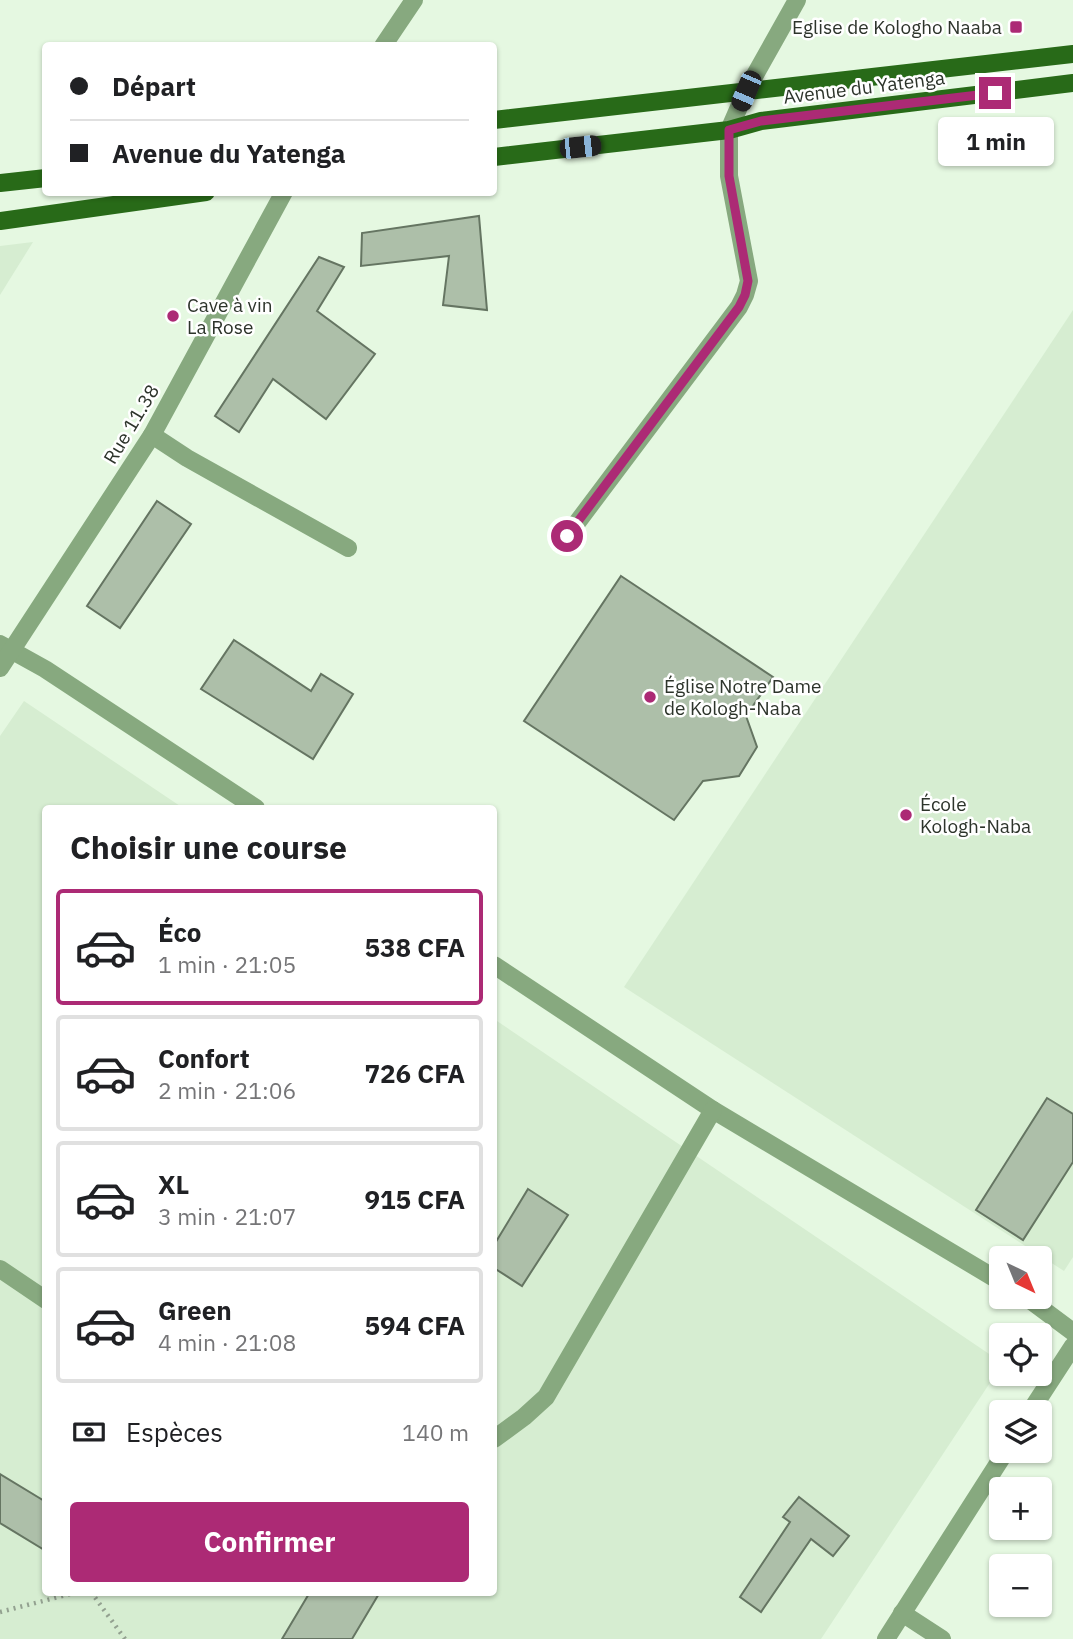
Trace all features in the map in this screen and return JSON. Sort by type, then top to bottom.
[{"type":"main road","name":"Avenue du Yatenga","points":[[497,120],[1073,54]]},
{"type":"main road","name":"Avenue du Yatenga","points":[[497,157],[729,130],[761,121],[1073,83]]},
{"type":"main road","points":[[0,183],[42,178]]},
{"type":"main road","points":[[0,220],[177,196]]},
{"type":"street","points":[[386,42],[414,0]]},
{"type":"street","points":[[567,536],[739,307],[745,295],[748,281],[729,176],[729,130],[746,91],[797,0]]},
{"type":"street","name":"Rue 11.38","points":[[0,668],[6,647],[152,435],[282,196]]},
{"type":"street","points":[[152,435],[187,458],[348,548]]},
{"type":"street","points":[[6,647],[45,669],[251,805]]},
{"type":"street","points":[[497,967],[713,1110],[989,1275]]},
{"type":"street","points":[[497,1436],[546,1397],[713,1110]]},
{"type":"street","points":[[0,1269],[42,1297]]},
{"type":"street","points":[[1042,1309],[1073,1332]]},
{"type":"street","points":[[1038,1400],[1073,1346]]},
{"type":"street","points":[[886,1639],[998,1463]]},
{"type":"street","points":[[902,1613],[942,1639]]},
{"type":"path","points":[[0,1612],[62,1596]]},
{"type":"path","points":[[94,1596],[125,1639]]},
{"type":"shaded area","points":[[33,242],[0,295],[0,246]]},
{"type":"shaded area","name":"École Kologh-Naba","points":[[1073,310],[1073,1257],[1064,1271],[1052,1263],[1052,1246],[1025,1246],[624,987]]},
{"type":"shaded area","points":[[24,701],[179,805],[42,805],[42,1596],[497,1596],[497,1021],[989,1354],[989,1384],[821,1639],[0,1639],[0,736]]},
{"type":"building","points":[[479,216],[487,310],[443,305],[449,256],[361,266],[362,233]]},
{"type":"building","points":[[319,257],[344,267],[317,311],[375,354],[326,419],[273,379],[239,432],[215,416]]},
{"type":"building","points":[[157,501],[191,524],[120,628],[87,606]]},
{"type":"building","name":"Église Notre Dame de Kologh-Naba","points":[[621,576],[773,677],[746,716],[757,747],[739,776],[703,781],[674,820],[524,721]]},
{"type":"building","points":[[234,640],[311,691],[321,674],[353,694],[313,759],[201,689]]},
{"type":"building","points":[[1047,1098],[1073,1114],[1073,1162],[1023,1240],[976,1210]]},
{"type":"building","points":[[528,1189],[568,1215],[522,1286],[497,1270],[497,1240]]},
{"type":"building","points":[[0,1474],[42,1500],[42,1549],[0,1523]]},
{"type":"building","points":[[799,1497],[849,1536],[833,1556],[811,1539],[761,1612],[740,1597],[790,1522],[783,1517]]},
{"type":"building","points":[[308,1596],[378,1596],[352,1639],[282,1639]]},
{"type":"place","name":"Eglise de Kologho Naaba","points":[[1016,27]]},
{"type":"place","name":"Cave à vin La Rose","points":[[173,316]]},
{"type":"place","name":"Église Notre Dame de Kologh-Naba","points":[[650,697]]},
{"type":"place","name":"École Kologh-Naba","points":[[906,815]]},
{"type":"route","points":[[567,536],[739,307],[745,295],[747,266],[729,176],[729,130],[761,121],[995,93]]}]
